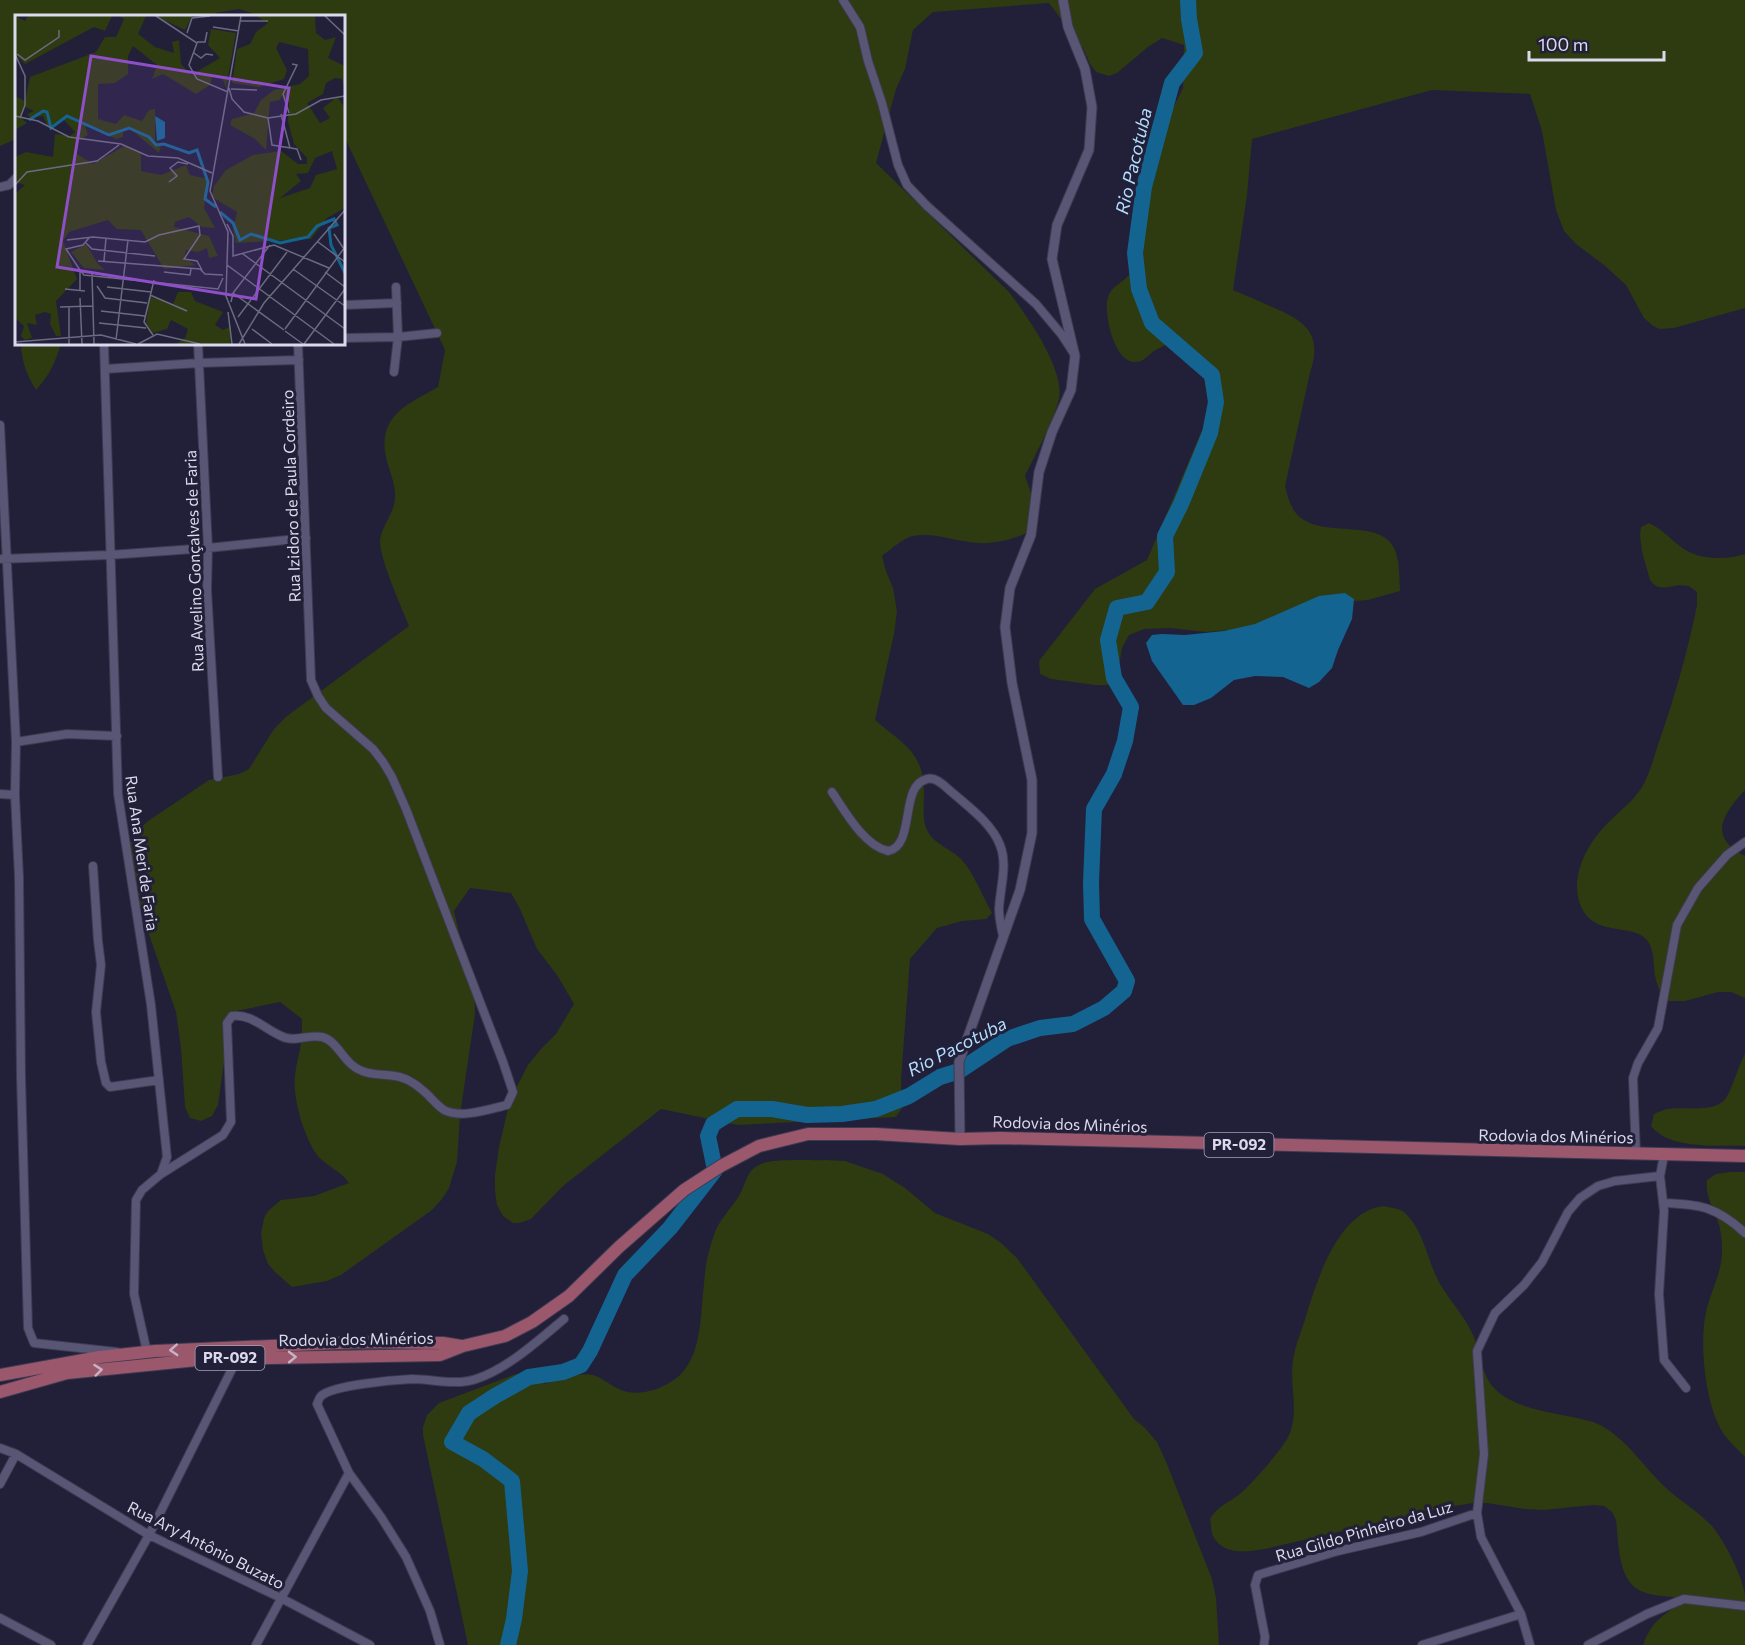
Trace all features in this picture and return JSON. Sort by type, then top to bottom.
[{"type":"main road","name":"Rodovia dos Minérios","points":[[0,1392],[67,1373],[238,1358],[440,1355],[463,1346],[505,1336],[532,1322],[569,1296],[619,1247],[684,1190],[721,1166],[759,1146],[808,1134],[1745,1156]]},
{"type":"main road","name":"Rodovia dos Minérios","points":[[0,1375],[89,1359],[147,1352],[360,1342],[443,1343],[463,1346]]},
{"type":"street","points":[[843,0],[860,27],[898,165],[907,185],[927,206],[1036,304],[1062,335],[1075,356]]},
{"type":"street","points":[[960,1138],[959,1062],[1020,890],[1032,832],[1032,780],[1012,683],[1005,627],[1010,588],[1031,535],[1039,472],[1052,432],[1071,390],[1075,356],[1052,260],[1057,225],[1089,150],[1092,107],[1085,69],[1068,27],[1063,0]]},
{"type":"street","points":[[0,193],[4,186]]},
{"type":"street","points":[[394,372],[398,337],[396,287]]},
{"type":"street","points":[[345,305],[396,303]]},
{"type":"street","points":[[345,338],[398,337],[437,333]]},
{"type":"street","name":"Rua Ana Meri de Faria","points":[[104,345],[118,794],[151,1005],[167,1157],[161,1174]]},
{"type":"street","name":"Rua Avelino Gonçalves de Faria","points":[[198,345],[208,548],[207,590],[218,777]]},
{"type":"street","name":"Rua Izidoro de Paula Cordeiro","points":[[161,1174],[224,1134],[231,1122],[227,1023],[232,1016],[240,1015],[292,1040],[324,1037],[338,1048],[352,1065],[368,1073],[401,1077],[416,1084],[445,1111],[468,1114],[507,1105],[513,1092],[392,777],[373,749],[326,708],[311,680],[298,345]]},
{"type":"street","points":[[105,369],[299,360]]},
{"type":"street","points":[[0,425],[3,559],[16,742],[15,795],[19,877],[21,1078],[28,1328],[34,1342],[82,1349],[111,1350],[124,1354]]},
{"type":"street","points":[[3,559],[109,555],[306,538]]},
{"type":"street","points":[[16,742],[67,734],[117,736]]},
{"type":"street","points":[[832,792],[859,831],[876,847],[888,851],[896,848],[902,839],[915,788],[927,779],[934,779],[941,783],[976,814],[1000,845],[1003,866],[999,920],[1003,936]]},
{"type":"street","points":[[0,794],[15,795]]},
{"type":"street","points":[[1636,1154],[1633,1078],[1638,1063],[1658,1028],[1677,925],[1698,888],[1727,855],[1745,842]]},
{"type":"street","points":[[93,866],[101,965],[96,1012],[101,1062],[106,1083],[110,1087],[159,1080]]},
{"type":"street","points":[[1664,1155],[1660,1176],[1664,1211],[1659,1294],[1664,1360],[1686,1388]]},
{"type":"street","points":[[147,1352],[134,1294],[136,1200],[142,1190],[161,1174]]},
{"type":"street","points":[[1530,1645],[1521,1614],[1481,1537],[1477,1513],[1484,1454],[1477,1351],[1495,1313],[1524,1285],[1542,1262],[1568,1212],[1580,1198],[1598,1186],[1615,1181],[1660,1176]]},
{"type":"street","points":[[1663,1203],[1688,1204],[1718,1212],[1745,1233]]},
{"type":"street","points":[[440,1645],[430,1611],[405,1557],[381,1517],[349,1473],[320,1415],[317,1404],[321,1396],[336,1389],[412,1379],[460,1382],[485,1376],[528,1350],[564,1319]]},
{"type":"street","points":[[87,1645],[149,1535],[238,1358]]},
{"type":"street","name":"Rua Ary Antônio Buzato","points":[[0,1448],[16,1454],[149,1535],[282,1598],[370,1645]]},
{"type":"street","points":[[0,1484],[16,1454]]},
{"type":"street","points":[[256,1645],[349,1473]]},
{"type":"street","name":"Rua Gildo Pinheiro da Luz","points":[[1264,1645],[1265,1637],[1256,1585],[1258,1575],[1338,1551],[1421,1532],[1477,1513]]},
{"type":"street","points":[[1588,1645],[1647,1614],[1684,1599],[1745,1606]]},
{"type":"street","points":[[1422,1645],[1521,1614]]},
{"type":"street","points":[[0,1618],[51,1645]]},
{"type":"green space","points":[[0,0],[1745,0],[1745,308],[1674,328],[1660,329],[1644,318],[1626,285],[1576,244],[1564,231],[1556,210],[1542,131],[1530,94],[1432,90],[1252,139],[1247,195],[1233,290],[1294,318],[1309,331],[1314,348],[1285,486],[1288,496],[1295,512],[1305,521],[1318,526],[1377,534],[1388,540],[1397,555],[1400,591],[1368,600],[1355,601],[1338,598],[1267,622],[1230,630],[1206,632],[1170,628],[1144,629],[1129,635],[1122,648],[1114,681],[1108,685],[1051,679],[1040,674],[1039,661],[1095,589],[1147,560],[1211,409],[1199,357],[1171,343],[1140,361],[1127,360],[1116,345],[1107,314],[1109,294],[1130,274],[1138,262],[1149,155],[1157,131],[1172,110],[1183,88],[1184,45],[1162,38],[1117,73],[1109,76],[1096,72],[1083,48],[1049,3],[933,12],[913,30],[905,69],[896,89],[876,163],[1009,292],[1051,358],[1059,387],[1059,399],[1049,428],[1025,476],[1036,507],[1027,533],[1003,541],[984,543],[929,535],[913,536],[882,556],[893,588],[897,611],[875,720],[903,743],[916,758],[923,779],[925,826],[934,839],[958,856],[966,865],[992,913],[986,919],[962,921],[937,928],[910,959],[901,1080],[902,1108],[896,1117],[738,1125],[661,1109],[563,1186],[531,1219],[513,1223],[503,1216],[497,1205],[495,1191],[499,1147],[510,1100],[528,1065],[556,1034],[574,1004],[557,975],[537,949],[511,893],[470,888],[454,911],[474,989],[475,1014],[460,1115],[457,1162],[449,1188],[432,1210],[341,1275],[327,1281],[292,1287],[268,1264],[261,1234],[264,1218],[268,1211],[281,1200],[314,1196],[349,1183],[317,1155],[300,1116],[295,1084],[302,1019],[280,1002],[231,1012],[218,1105],[212,1116],[201,1121],[190,1118],[185,1107],[176,1012],[145,923],[127,882],[125,865],[130,843],[137,831],[148,821],[209,780],[239,774],[249,769],[274,729],[287,716],[409,626],[391,582],[381,548],[381,534],[393,508],[395,497],[385,452],[385,439],[387,428],[399,411],[438,387],[445,350],[345,138],[345,15],[258,15],[239,9],[211,15],[15,15],[15,139],[0,146]]},
{"type":"green space","points":[[21,345],[61,345],[45,379],[36,390],[22,357]]},
{"type":"green space","points":[[1649,523],[1691,553],[1722,558],[1745,554],[1745,790],[1725,816],[1722,833],[1733,849],[1745,856],[1745,998],[1731,992],[1718,992],[1685,1001],[1668,1001],[1657,985],[1652,952],[1646,939],[1632,932],[1596,923],[1582,909],[1578,897],[1579,873],[1588,849],[1595,838],[1635,796],[1648,775],[1677,687],[1697,605],[1697,592],[1689,586],[1658,587],[1650,580],[1640,535],[1641,527]]},
{"type":"green space","points":[[1745,1054],[1745,1146],[1681,1143],[1659,1134],[1651,1126],[1654,1114],[1664,1110],[1707,1108],[1721,1103],[1729,1093]]},
{"type":"green space","points":[[845,1161],[883,1174],[905,1188],[935,1213],[988,1234],[1017,1258],[1134,1419],[1157,1442],[1212,1579],[1216,1598],[1219,1645],[468,1645],[423,1435],[427,1415],[439,1403],[529,1371],[537,1375],[544,1384],[587,1374],[597,1376],[621,1390],[633,1393],[652,1390],[669,1383],[680,1375],[694,1352],[700,1325],[708,1253],[718,1225],[739,1196],[749,1174],[756,1167],[767,1162]]},
{"type":"green space","points":[[1745,1172],[1745,1457],[1728,1440],[1713,1410],[1705,1375],[1703,1338],[1707,1308],[1720,1266],[1722,1251],[1720,1231],[1708,1195],[1707,1180],[1716,1174]]},
{"type":"green space","points":[[1384,1206],[1403,1211],[1417,1228],[1439,1282],[1470,1328],[1484,1371],[1495,1389],[1516,1403],[1602,1426],[1628,1447],[1663,1485],[1703,1517],[1714,1529],[1731,1557],[1743,1587],[1745,1645],[1643,1645],[1656,1622],[1678,1605],[1674,1597],[1646,1593],[1637,1589],[1630,1582],[1621,1562],[1616,1520],[1612,1512],[1604,1506],[1543,1510],[1473,1503],[1442,1508],[1265,1549],[1235,1551],[1216,1541],[1212,1534],[1210,1519],[1213,1514],[1241,1493],[1273,1458],[1288,1437],[1294,1409],[1292,1370],[1294,1354],[1315,1287],[1328,1257],[1355,1219],[1369,1210]]},
{"type":"water","points":[[1345,593],[1354,599],[1352,619],[1332,668],[1319,682],[1309,688],[1283,677],[1255,676],[1234,680],[1211,698],[1194,705],[1183,705],[1152,661],[1146,643],[1152,635],[1185,635],[1224,631],[1255,624],[1319,596]]},
{"type":"waterway","name":"Rio Pacotuba","points":[[508,1645],[520,1571],[512,1481],[483,1459],[452,1442],[469,1413],[495,1396],[529,1377],[563,1372],[581,1365],[590,1351],[625,1275],[670,1228],[715,1170],[708,1136],[713,1124],[737,1109],[772,1109],[807,1115],[842,1114],[876,1109],[909,1096],[940,1077],[959,1071],[1007,1039],[1040,1028],[1073,1024],[1104,1008],[1124,991],[1127,981],[1092,919],[1094,809],[1114,774],[1125,741],[1131,707],[1114,678],[1108,640],[1117,608],[1147,602],[1167,572],[1165,536],[1181,504],[1210,433],[1216,402],[1212,375],[1152,323],[1139,289],[1135,253],[1144,187],[1172,83],[1195,53],[1188,0]]}]
